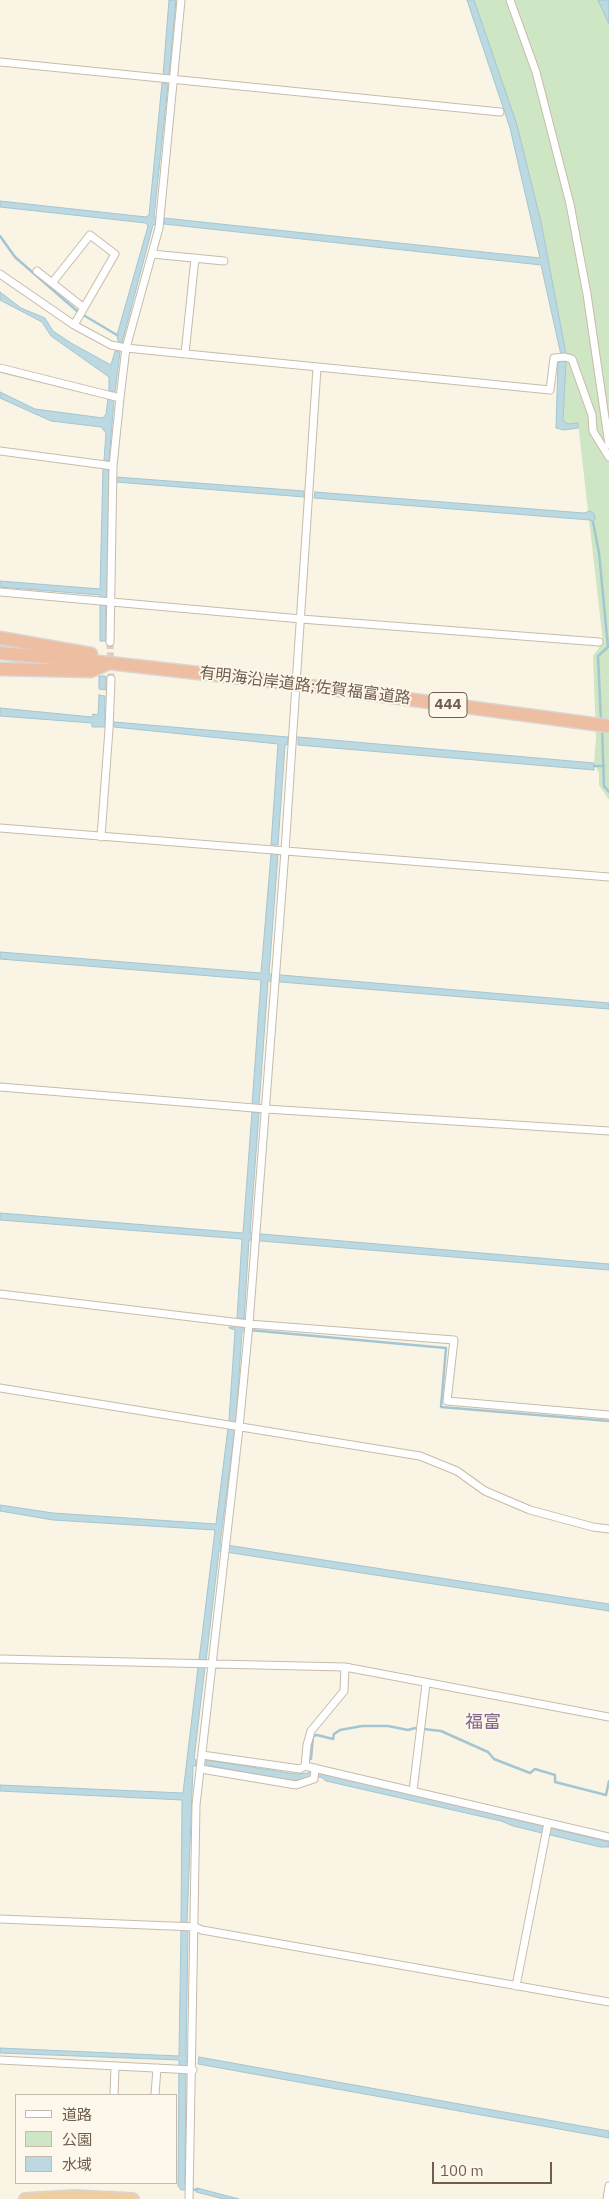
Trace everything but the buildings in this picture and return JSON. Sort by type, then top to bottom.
[{"type":"highway","points":[[0,638],[90,654],[109,663]]},
{"type":"highway","name":"有明海沿岸道路;佐賀福富道路","points":[[0,653],[287,683],[609,726]]},
{"type":"highway","points":[[0,669],[91,670],[109,663]]},
{"type":"highway","points":[[25,2199],[74,2196],[133,2199]]},
{"type":"street","points":[[110,642],[113,466],[120,398],[126,348],[159,228],[181,0]]},
{"type":"street","points":[[510,0],[536,72],[570,204],[587,294],[609,445]]},
{"type":"street","points":[[0,62],[500,112]]},
{"type":"street","points":[[52,283],[90,235],[115,254],[74,325]]},
{"type":"street","points":[[152,254],[224,261]]},
{"type":"street","points":[[185,354],[195,258]]},
{"type":"street","points":[[37,271],[84,308]]},
{"type":"street","points":[[0,274],[74,325],[111,345],[126,348],[550,390],[554,358],[572,359],[592,415],[593,431],[609,457]]},
{"type":"street","points":[[0,368],[120,398]]},
{"type":"street","points":[[189,2199],[196,1804],[210,1664],[240,1428],[276,974],[317,368]]},
{"type":"street","points":[[0,451],[113,466]]},
{"type":"street","points":[[0,592],[301,619],[599,642]]},
{"type":"street","points":[[101,837],[110,728],[111,679]]},
{"type":"street","points":[[0,828],[609,877]]},
{"type":"street","points":[[0,1087],[250,1108],[609,1131]]},
{"type":"street","points":[[0,1294],[235,1323],[454,1340],[447,1401],[609,1415]]},
{"type":"street","points":[[0,1388],[420,1456],[457,1471],[485,1491],[530,1510],[578,1524],[609,1529]]},
{"type":"street","points":[[0,1659],[345,1667],[426,1684],[609,1717]]},
{"type":"street","points":[[306,1766],[306,1745],[311,1731],[344,1691],[345,1667]]},
{"type":"street","points":[[413,1791],[426,1684]]},
{"type":"street","points":[[202,1755],[300,1769],[306,1766],[609,1837]]},
{"type":"street","points":[[201,1769],[296,1785],[314,1779],[315,1768]]},
{"type":"street","points":[[516,1986],[548,1823]]},
{"type":"street","points":[[0,1919],[193,1927],[609,2002]]},
{"type":"street","points":[[0,2060],[190,2070]]},
{"type":"street","points":[[114,2094],[115,2066]]},
{"type":"street","points":[[155,2094],[156,2068]]},
{"type":"street","points":[[606,2199],[609,2186]]},
{"type":"green space","points":[[474,0],[598,0],[609,24],[609,800],[599,785],[599,773],[594,763],[596,738],[593,656],[603,642],[578,423],[567,424],[563,420],[566,354],[541,222],[517,125]]},
{"type":"water","points":[[169,0],[176,0],[169,76],[163,76]]},
{"type":"water","points":[[467,0],[474,0],[517,125],[541,222],[566,354],[563,354],[563,361],[566,362],[563,420],[567,424],[578,423],[578,428],[564,430],[556,428],[558,361],[561,361],[561,355],[541,265],[164,224],[164,218],[540,258],[510,128]]},
{"type":"water","points":[[598,0],[609,0],[609,24]]},
{"type":"water","points":[[162,83],[168,84],[154,217],[157,218],[156,224],[153,225],[122,343],[118,341],[117,335],[148,226],[146,223],[0,207],[0,201],[146,217],[149,215]]},
{"type":"water","points":[[0,292],[21,308],[45,318],[53,331],[71,343],[111,365],[115,351],[120,352],[115,392],[109,391],[109,377],[51,336],[42,322],[0,300]]},
{"type":"water","points":[[0,392],[35,409],[103,418],[106,414],[108,398],[114,400],[109,461],[104,460],[106,433],[101,427],[51,421],[0,398]]},
{"type":"water","points":[[103,468],[109,469],[107,598],[100,597],[100,595],[0,587],[0,581],[100,589]]},
{"type":"water","points":[[116,477],[304,491],[304,497],[116,482]]},
{"type":"water","points":[[315,492],[584,513],[590,511],[594,514],[595,519],[593,522],[590,520],[314,498]]},
{"type":"water","points":[[100,604],[106,605],[106,641],[100,641]]},
{"type":"water","points":[[99,676],[106,676],[106,690],[99,689]]},
{"type":"water","points":[[99,695],[105,696],[105,727],[92,727],[92,723],[0,716],[0,708],[92,717],[93,714],[98,715]]},
{"type":"water","points":[[114,722],[288,737],[288,744],[285,745],[278,845],[271,845],[278,744],[114,727]]},
{"type":"water","points":[[298,737],[594,763],[594,770],[298,745]]},
{"type":"water","points":[[271,854],[278,854],[269,974],[609,1003],[609,1009],[268,981],[259,1106],[252,1105],[261,980],[0,959],[0,952],[261,973]]},
{"type":"water","points":[[252,1112],[259,1113],[250,1233],[609,1264],[609,1270],[249,1240],[244,1319],[237,1318],[242,1239],[0,1220],[0,1213],[243,1233]]},
{"type":"water","points":[[229,1327],[245,1328],[245,1331],[242,1332],[236,1421],[220,1544],[609,1604],[609,1611],[219,1551],[206,1661],[199,1660],[215,1530],[53,1520],[0,1511],[0,1505],[53,1513],[216,1524],[229,1420],[235,1330]]},
{"type":"water","points":[[198,1667],[205,1667],[194,1759],[196,1760],[196,1766],[193,1766],[187,1923],[181,1923],[182,1800],[0,1791],[0,1785],[183,1793]]},
{"type":"water","points":[[206,1760],[296,1774],[318,1772],[609,1842],[609,1847],[600,1847],[513,1826],[501,1821],[326,1781],[321,1777],[294,1781],[206,1765]]},
{"type":"water","points":[[181,1930],[188,1930],[186,2190],[181,2190],[178,2186],[179,2060],[0,2053],[0,2048],[179,2056]]},
{"type":"water","points":[[199,2057],[609,2131],[609,2138],[198,2064]]},
{"type":"water","points":[[197,2188],[239,2199],[224,2199],[196,2192]]},
{"type":"waterway","points":[[0,236],[15,257],[77,311]]},
{"type":"waterway","points":[[85,316],[117,335]]},
{"type":"waterway","points":[[593,522],[599,553],[608,647],[598,656],[601,720]]},
{"type":"waterway","points":[[602,728],[604,786],[609,792]]},
{"type":"waterway","points":[[594,766],[604,766]]},
{"type":"waterway","points":[[249,1330],[446,1348],[441,1407],[609,1421]]},
{"type":"waterway","points":[[311,1759],[313,1736],[317,1735],[333,1739],[334,1734],[340,1730],[362,1726],[388,1726],[408,1730],[415,1728],[441,1731],[488,1752],[494,1759],[530,1773],[535,1769],[555,1775],[555,1782],[606,1795],[609,1781]]},
{"type":"waterway","points":[[190,2189],[197,2190]]},
{"type":"tunnel","points":[[110,642],[111,679]]},
{"type":"district","name":"福富","points":[[483,1723]]}]
